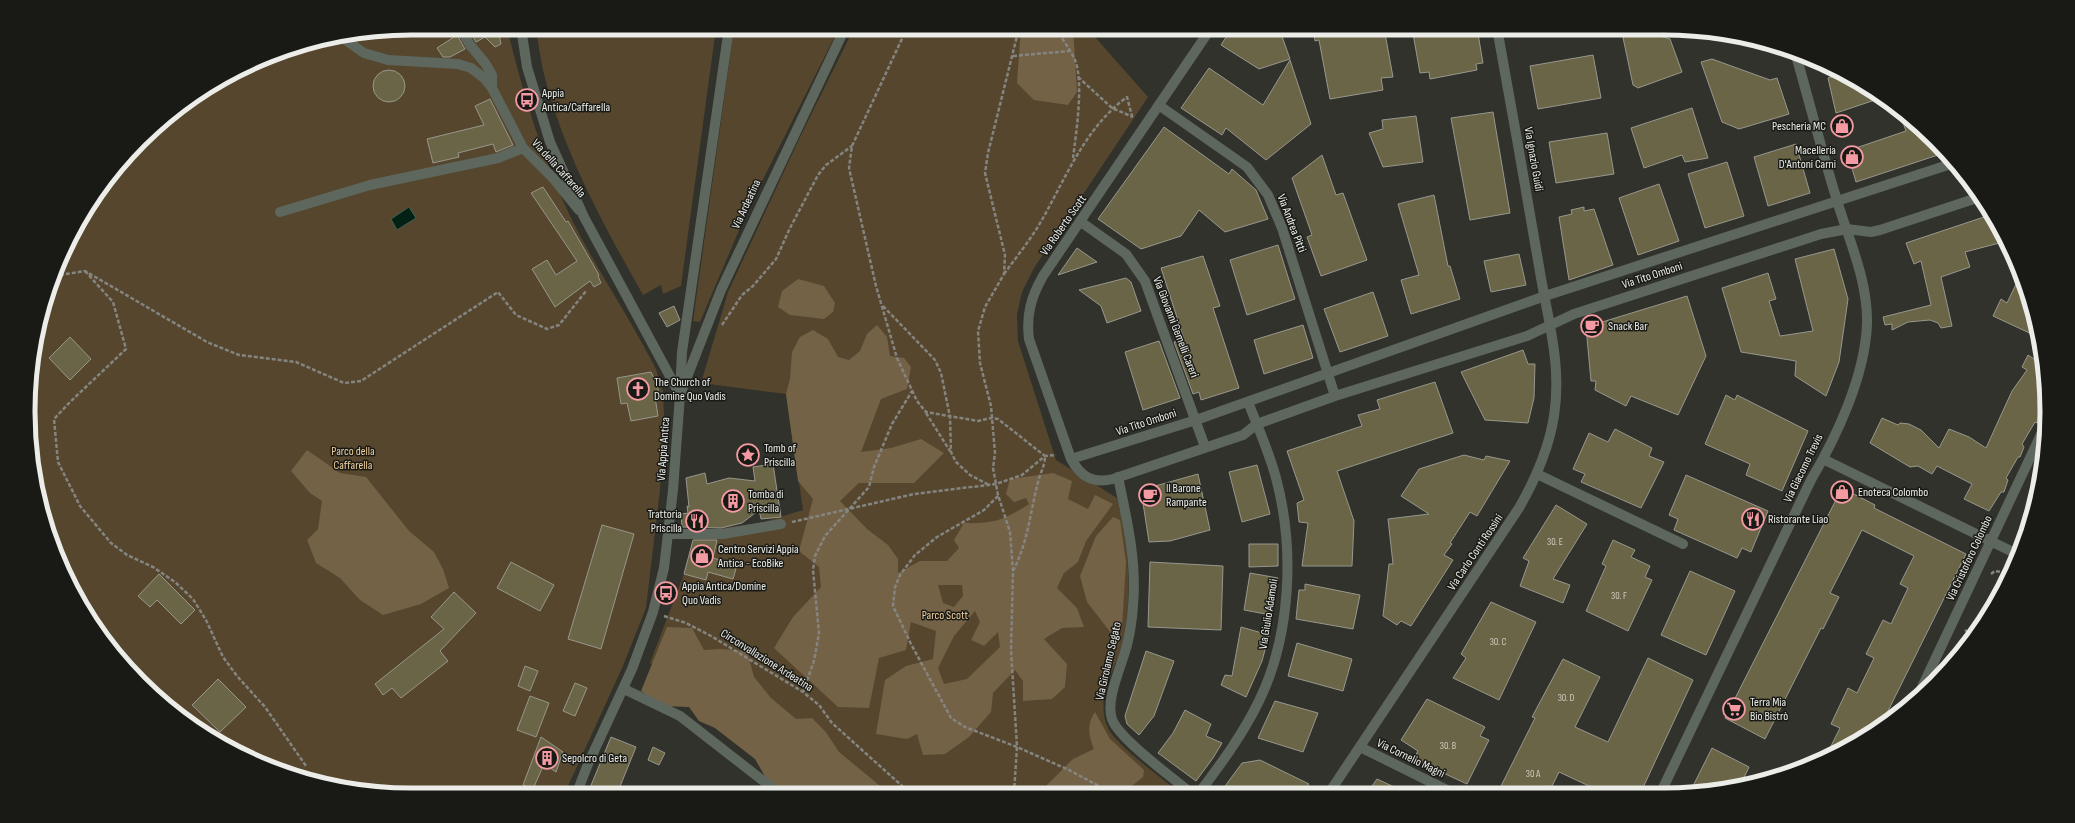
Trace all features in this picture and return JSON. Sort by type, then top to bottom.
[{"type":"street","points":[[465,35],[492,75],[492,88]]},
{"type":"street","points":[[522,35],[527,67],[550,142],[584,216],[680,395]]},
{"type":"street","points":[[680,395],[682,352],[728,35]]},
{"type":"street","name":"Via Ardeatina","points":[[680,395],[721,290],[841,35]]},
{"type":"street","name":"Via Roberto Scott","points":[[1118,478],[1099,481],[1089,479],[1081,473],[1071,459],[1029,339],[1027,324],[1035,291],[1206,35]]},
{"type":"street","name":"Via Ignazio Guidi","points":[[1498,35],[1545,296]]},
{"type":"street","name":"Via della Caffarella","points":[[346,41],[364,53],[388,60],[458,64],[472,68],[484,78],[492,88],[523,148],[553,178],[584,216]]},
{"type":"street","name":"Via Giacomo Trevis","points":[[1663,788],[1810,480],[1823,459],[1856,382],[1862,364],[1866,335],[1865,295],[1856,257],[1837,199],[1797,60]]},
{"type":"street","name":"Via Andrea Pitti","points":[[1160,106],[1247,167],[1268,195],[1282,228],[1328,373]]},
{"type":"street","points":[[280,212],[370,185],[498,158],[523,148]]},
{"type":"street","name":"Via Tito Omboni","points":[[1071,459],[1196,420],[1545,296],[1837,199],[1948,165]]},
{"type":"street","name":"Via Tito Omboni","points":[[1118,478],[1243,435],[1257,424],[1336,396],[1527,336],[1552,326],[1574,314],[1821,234],[1847,229],[1871,232],[1880,230],[1975,199]]},
{"type":"street","name":"Via Giovanni Gemelli Careri","points":[[1081,222],[1126,254],[1139,269],[1152,294],[1196,420]]},
{"type":"street","name":"Via Carlo Conti Rossini","points":[[1332,788],[1508,525],[1537,474],[1552,427],[1555,402],[1556,374],[1552,326],[1545,296]]},
{"type":"street","points":[[1328,373],[1336,396]]},
{"type":"street","name":"Via Appia Antica","points":[[579,788],[588,764],[624,689],[653,612],[664,568],[680,395]]},
{"type":"street","points":[[1248,402],[1257,424]]},
{"type":"street","name":"Via Tito Omboni","points":[[1196,420],[1205,447]]},
{"type":"street","name":"Via Giulio Adamoli","points":[[1203,788],[1233,746],[1259,700],[1274,656],[1283,616],[1288,564],[1284,515],[1276,478],[1257,424]]},
{"type":"street","name":"Via Cristoforo Colombo","points":[[1924,684],[2039,439]]},
{"type":"street","points":[[1823,459],[2013,552]]},
{"type":"street","points":[[1537,474],[1683,544]]},
{"type":"street","name":"Via Girolamo Segato","points":[[1118,478],[1132,546],[1133,604],[1127,646],[1110,705],[1112,720],[1115,726],[1126,738],[1185,788]]},
{"type":"street","points":[[668,534],[722,534],[781,524]]},
{"type":"street","points":[[624,689],[680,716],[772,788]]},
{"type":"street","name":"Via Cornelio Magni","points":[[1360,747],[1443,788]]},
{"type":"path","points":[[903,35],[852,146],[849,168],[882,305],[897,358],[917,401],[926,412],[960,467],[970,475],[990,485]]},
{"type":"path","points":[[1004,274],[1005,255],[985,174],[988,152],[1018,35]]},
{"type":"path","points":[[1060,35],[1075,61],[1078,77],[1077,119],[1073,159]]},
{"type":"path","points":[[1013,56],[1069,51]]},
{"type":"path","points":[[1014,788],[1017,747],[1011,650],[1013,571],[1010,532],[998,495],[993,468],[995,454],[991,406],[980,363],[978,331],[986,307],[1004,274],[1042,220],[1073,159],[1112,108],[1127,97],[1132,116],[1112,108],[1078,77]]},
{"type":"path","points":[[705,333],[714,331],[723,325],[742,295],[753,286],[776,259],[790,228],[818,175],[826,164],[852,146]]},
{"type":"path","points":[[61,275],[85,271],[207,342],[239,355],[296,362],[344,383],[361,381],[498,292],[516,315],[547,329],[559,325],[586,291]]},
{"type":"path","points":[[85,271],[113,302],[126,349],[54,419],[58,462],[80,506],[102,534],[127,555],[153,567],[175,582],[193,599],[206,620],[223,658],[265,707],[306,766]]},
{"type":"path","points":[[882,305],[935,360],[941,373],[950,417],[951,452]]},
{"type":"path","points":[[804,692],[814,661],[819,633],[813,570],[815,556],[825,536],[869,487],[874,467],[892,424],[912,390]]},
{"type":"path","points":[[926,412],[978,421],[991,418],[998,419],[1045,456]]},
{"type":"path","points":[[781,524],[914,494],[996,484],[1022,475],[1045,456]]},
{"type":"path","points":[[1013,571],[1022,552],[1038,480],[1045,463],[1045,456]]},
{"type":"path","points":[[998,495],[984,510],[936,537],[915,555],[900,575],[894,587],[893,606],[911,644],[951,718],[965,727],[1017,747],[1069,770],[1103,788]]},
{"type":"path","points":[[1989,579],[1992,572],[1995,570],[2004,572]]},
{"type":"path","name":"Circonvallazione Ardeatina","points":[[653,612],[686,623],[711,636],[804,692],[819,705],[832,723],[904,788]]},
{"type":"path","points":[[1962,636],[1968,624]]},
{"type":"path","points":[[1965,630],[1969,632]]},
{"type":"path","points":[[1956,648],[1959,642]]},
{"type":"green space","name":"Parco della Caffarella","points":[[509,35],[534,125],[551,172],[581,237],[656,369],[663,391],[664,415],[660,490],[646,608],[623,666],[567,788],[412,788],[362,785],[338,781],[290,768],[267,759],[223,738],[202,725],[163,695],[128,660],[98,621],[85,600],[55,533],[42,485],[38,461],[35,412],[36,387],[38,362],[48,314],[55,290],[74,245],[98,202],[113,182],[128,163],[163,128],[202,98],[223,85],[267,64],[314,48],[362,38],[387,36]]},
{"type":"green space","points":[[537,35],[715,35],[681,286],[663,294],[661,285],[643,295],[599,214],[572,158],[551,100]]},
{"type":"green space","points":[[733,35],[835,35],[748,209],[700,322],[693,321]]},
{"type":"green space","name":"Parco Scott","points":[[851,35],[1093,35],[1148,97],[1034,268],[1022,292],[1017,314],[1018,341],[1056,460],[1117,498],[1121,515],[1128,565],[1127,616],[1122,645],[1105,692],[1104,716],[1108,728],[1112,735],[1120,743],[1174,788],[853,788],[735,696],[650,663],[684,574],[696,532],[716,531],[716,529],[760,523],[803,510],[786,394],[701,383],[728,292],[800,137]]},
{"type":"green space","points":[[1020,35],[1073,35],[1077,92],[1068,105],[1034,100],[1017,83]]},
{"type":"green space","points":[[798,279],[824,286],[835,303],[833,312],[824,319],[790,315],[778,307],[782,291]]},
{"type":"green space","points":[[877,325],[887,337],[890,356],[904,358],[911,367],[907,389],[881,399],[861,452],[891,448],[921,439],[944,453],[914,483],[859,483],[840,501],[867,529],[888,545],[898,559],[898,573],[920,561],[947,561],[959,548],[954,540],[964,523],[983,523],[998,520],[1013,514],[1029,504],[1026,498],[1014,502],[1006,494],[1010,479],[1053,473],[1072,481],[1068,499],[1088,509],[1095,495],[1113,504],[1086,541],[1078,562],[1064,573],[1057,588],[1077,608],[1084,627],[1062,628],[1044,639],[1067,664],[1065,687],[1052,699],[1023,701],[1023,681],[1015,670],[993,693],[991,712],[969,737],[945,754],[923,755],[917,734],[907,739],[876,734],[885,680],[906,666],[933,659],[936,631],[911,622],[906,650],[879,658],[869,708],[838,707],[774,648],[793,617],[821,587],[819,567],[799,551],[813,499],[798,481],[786,394],[790,379],[792,352],[800,337],[813,330],[828,339],[838,357],[849,360],[860,351],[867,334]],"holes":[[[938,585],[962,585],[963,596],[954,607],[943,603]],[[975,611],[980,622],[971,640],[984,646],[998,632],[1000,647],[967,679],[944,684],[938,668],[954,636]]]},
{"type":"green space","points":[[307,450],[340,473],[366,477],[409,531],[434,552],[443,569],[449,588],[421,604],[383,615],[360,600],[340,578],[316,563],[307,540],[318,529],[322,501],[310,493],[291,471]]},
{"type":"green space","points":[[1113,517],[1120,520],[1126,562],[1122,627],[1111,633],[1087,602],[1080,576],[1096,536]]},
{"type":"green space","points":[[667,627],[692,628],[704,650],[720,649],[747,651],[754,677],[771,698],[796,719],[812,718],[825,731],[839,752],[883,788],[764,788],[767,780],[755,759],[715,728],[699,721],[689,707],[662,706],[641,691]]},
{"type":"green space","points":[[1095,712],[1110,739],[1144,770],[1143,777],[1129,788],[1044,788],[1073,759],[1094,749],[1089,730],[1092,717]]},
{"type":"shaded area","points":[[409,207],[416,218],[397,230],[391,219]]},
{"type":"building","points":[[457,35],[465,49],[450,57],[443,57],[437,48]]},
{"type":"building","points":[[472,35],[499,35],[501,44],[495,47],[485,37],[476,42]]},
{"type":"building","points":[[1227,35],[1281,35],[1290,59],[1259,69],[1221,45]]},
{"type":"building","points":[[1314,35],[1385,35],[1393,77],[1381,78],[1383,90],[1330,99],[1319,40],[1315,41]]},
{"type":"building","points":[[1413,35],[1478,35],[1483,63],[1476,64],[1477,70],[1430,79],[1429,72],[1420,73]]},
{"type":"building","points":[[1622,35],[1657,35],[1670,39],[1682,72],[1638,88],[1633,85]]},
{"type":"building","points":[[1593,55],[1601,98],[1538,109],[1530,66]]},
{"type":"building","points":[[1712,59],[1770,80],[1777,78],[1789,114],[1739,129],[1722,122],[1701,62]]},
{"type":"building","points":[[1290,60],[1311,124],[1266,160],[1226,128],[1222,135],[1181,108],[1209,68],[1263,105]]},
{"type":"building","points":[[389,70],[400,75],[405,86],[400,97],[389,102],[378,97],[373,86],[378,75]]},
{"type":"building","points":[[1834,76],[1875,100],[1836,113],[1828,78]]},
{"type":"building","points":[[490,99],[513,145],[496,152],[493,144],[458,153],[459,157],[433,163],[427,139],[484,125],[475,106]]},
{"type":"building","points":[[1692,108],[1708,158],[1685,162],[1682,155],[1644,168],[1631,128]]},
{"type":"building","points":[[1493,112],[1510,213],[1470,220],[1451,118]]},
{"type":"building","points":[[1416,116],[1423,162],[1383,167],[1369,133],[1383,129],[1382,120]]},
{"type":"building","points":[[1902,120],[1939,155],[1856,182],[1847,151],[1906,131]]},
{"type":"building","points":[[1164,127],[1229,174],[1232,169],[1256,190],[1268,219],[1225,232],[1199,210],[1181,236],[1141,249],[1098,219]]},
{"type":"building","points":[[1607,133],[1614,174],[1556,183],[1549,142]]},
{"type":"building","points":[[1796,144],[1810,193],[1768,206],[1754,157]]},
{"type":"building","points":[[1322,155],[1336,195],[1343,193],[1367,260],[1321,276],[1307,237],[1312,235],[1292,178]]},
{"type":"building","points":[[1727,162],[1744,216],[1705,228],[1688,174]]},
{"type":"building","points":[[1659,184],[1679,241],[1638,255],[1619,198]]},
{"type":"building","points":[[543,187],[566,222],[568,221],[599,275],[598,276],[601,283],[594,287],[590,281],[555,307],[532,269],[547,260],[556,275],[577,261],[531,193]]},
{"type":"building","points":[[1434,195],[1448,266],[1450,266],[1460,299],[1411,314],[1401,280],[1419,275],[1398,204]]},
{"type":"building","points":[[1584,207],[1584,211],[1594,209],[1613,265],[1569,280],[1559,217],[1572,214],[1571,210]]},
{"type":"building","points":[[1986,216],[1990,223],[2000,243],[1965,252],[1970,267],[1941,277],[1952,326],[1941,328],[1938,323],[1930,320],[1908,322],[1892,330],[1892,324],[1885,325],[1883,317],[1931,305],[1921,261],[1914,264],[1906,243]]},
{"type":"building","points":[[1278,245],[1295,299],[1247,315],[1230,260]]},
{"type":"building","points":[[1077,248],[1097,262],[1058,275]]},
{"type":"building","points":[[1834,249],[1848,299],[1839,362],[1826,396],[1795,376],[1796,361],[1741,352],[1722,288],[1768,273],[1776,299],[1769,301],[1780,336],[1813,331],[1795,259]]},
{"type":"building","points":[[1519,254],[1526,285],[1491,292],[1484,261]]},
{"type":"building","points":[[1203,256],[1220,306],[1213,308],[1239,388],[1201,400],[1199,392],[1193,394],[1174,342],[1184,339],[1161,268]]},
{"type":"building","points":[[1126,278],[1131,282],[1141,311],[1107,323],[1101,306],[1079,290]]},
{"type":"building","points":[[2017,282],[2032,334],[1993,316],[2001,299],[2007,303]]},
{"type":"building","points":[[1373,292],[1388,336],[1340,352],[1324,309]]},
{"type":"building","points":[[1687,296],[1706,356],[1678,415],[1631,396],[1626,406],[1595,390],[1596,381],[1591,381],[1586,327]]},
{"type":"building","points":[[674,306],[680,320],[667,327],[659,313]]},
{"type":"building","points":[[1303,325],[1313,358],[1264,374],[1254,340]]},
{"type":"building","points":[[70,337],[91,359],[70,380],[49,358]]},
{"type":"building","points":[[1159,341],[1180,398],[1143,410],[1125,352]]},
{"type":"building","points":[[1523,350],[1528,364],[1535,364],[1534,398],[1528,423],[1485,420],[1461,372]]},
{"type":"building","points":[[2028,355],[2037,361],[2040,415],[2037,423],[2035,422],[2022,444],[2024,447],[2020,457],[2018,457],[2006,478],[2008,480],[2004,492],[2001,492],[1989,511],[1964,499],[1972,484],[1937,466],[1932,474],[1918,466],[1910,467],[1870,443],[1882,418],[1898,425],[1900,423],[1909,424],[1921,430],[1939,448],[1949,429],[1969,437],[1986,448],[2012,391],[2027,370],[2022,367]]},
{"type":"building","name":"The Church of Domine Quo Vadis","points":[[651,372],[660,396],[655,397],[658,416],[631,421],[627,403],[621,404],[617,378]]},
{"type":"building","points":[[1435,382],[1453,433],[1337,471],[1354,521],[1352,566],[1302,566],[1308,523],[1299,522],[1297,503],[1304,500],[1287,451],[1362,426],[1358,415],[1380,409],[1377,400]]},
{"type":"building","points":[[1726,395],[1735,400],[1737,395],[1808,431],[1782,491],[1746,475],[1750,464],[1705,444]]},
{"type":"building","points":[[1615,429],[1652,448],[1649,456],[1664,462],[1641,508],[1581,482],[1585,474],[1573,469],[1589,433],[1608,442]]},
{"type":"building","points":[[1464,455],[1484,460],[1486,456],[1510,461],[1477,516],[1470,512],[1450,543],[1452,544],[1444,555],[1453,560],[1411,626],[1401,621],[1397,625],[1383,616],[1389,564],[1393,564],[1388,519],[1429,514],[1401,496],[1419,469]]},
{"type":"building","points":[[773,464],[781,517],[761,519],[759,510],[742,523],[721,528],[682,527],[681,514],[688,513],[687,506],[689,507],[686,478],[705,473],[707,484],[729,478],[755,481],[753,467]]},
{"type":"building","points":[[1257,465],[1270,514],[1242,522],[1229,472]]},
{"type":"building","points":[[1198,474],[1210,530],[1170,541],[1149,542],[1141,490]]},
{"type":"building","points":[[1686,475],[1768,511],[1751,552],[1742,548],[1737,558],[1674,530],[1678,519],[1669,515]]},
{"type":"building","points":[[1842,488],[1875,505],[1874,508],[1966,554],[1886,715],[1873,725],[1829,749],[1840,728],[1831,724],[1848,688],[1857,693],[1874,658],[1866,654],[1883,620],[1891,624],[1908,588],[1900,584],[1914,556],[1862,530],[1830,593],[1839,597],[1823,629],[1821,628],[1765,739],[1725,718]]},
{"type":"building","points":[[1556,505],[1587,524],[1553,579],[1570,585],[1563,603],[1520,586],[1529,561],[1523,558]]},
{"type":"building","points":[[602,525],[634,534],[601,649],[568,639]]},
{"type":"building","points":[[693,540],[717,540],[713,558],[737,565],[733,579],[708,572],[706,580],[684,574]]},
{"type":"building","points":[[1613,540],[1635,550],[1631,557],[1650,566],[1645,577],[1652,580],[1628,631],[1586,611],[1606,566],[1602,564]]},
{"type":"building","points":[[1249,544],[1278,544],[1278,566],[1249,567]]},
{"type":"building","points":[[511,562],[554,585],[540,611],[497,588]]},
{"type":"building","points":[[1150,562],[1223,566],[1221,630],[1148,627]]},
{"type":"building","points":[[1690,571],[1735,591],[1706,655],[1661,635]]},
{"type":"building","points":[[1250,573],[1278,578],[1271,615],[1244,610]]},
{"type":"building","points":[[159,574],[195,610],[181,624],[157,600],[150,607],[138,596]]},
{"type":"building","points":[[1305,584],[1360,595],[1353,629],[1296,619],[1299,590],[1305,590]]},
{"type":"building","points":[[454,592],[476,613],[440,651],[448,661],[401,698],[392,688],[383,695],[375,684],[444,629],[431,617]]},
{"type":"building","points":[[1491,602],[1536,622],[1499,700],[1453,678],[1466,658],[1461,654]]},
{"type":"building","points":[[1241,627],[1269,635],[1262,661],[1246,697],[1221,685],[1225,675],[1232,676]]},
{"type":"building","points":[[1297,643],[1352,659],[1343,691],[1288,676]]},
{"type":"building","points":[[1146,651],[1174,661],[1154,716],[1139,735],[1127,724],[1125,716]]},
{"type":"building","points":[[1648,658],[1693,680],[1643,788],[1593,788],[1559,772],[1551,788],[1500,788],[1535,718],[1532,717],[1563,659],[1600,677],[1575,727],[1608,742]]},
{"type":"building","points":[[525,666],[538,671],[530,691],[518,686]]},
{"type":"building","points":[[218,679],[246,707],[220,732],[192,705]]},
{"type":"building","points":[[575,683],[587,688],[575,716],[563,711]]},
{"type":"building","points":[[530,696],[549,703],[536,737],[517,730]]},
{"type":"building","points":[[1427,699],[1485,727],[1480,736],[1489,740],[1467,784],[1413,759],[1418,751],[1401,740]]},
{"type":"building","points":[[1275,701],[1318,713],[1303,752],[1258,738]]},
{"type":"building","points":[[1185,710],[1211,724],[1206,736],[1222,743],[1196,781],[1158,753],[1173,733]]},
{"type":"building","name":"Sepolcro di Geta","points":[[541,737],[563,752],[556,772],[544,764],[533,788],[523,785]]},
{"type":"building","points":[[611,737],[636,747],[619,788],[590,788]]},
{"type":"building","points":[[653,747],[665,753],[659,765],[648,760]]},
{"type":"building","points":[[1712,748],[1749,767],[1743,779],[1713,785],[1693,787]]},
{"type":"building","points":[[1260,760],[1309,784],[1307,788],[1224,788],[1242,763]]},
{"type":"building","points":[[1377,779],[1396,788],[1371,788]]},
{"type":"place","name":"Appia Antica/Caffarella","points":[[527,100]]},
{"type":"place","name":"Pescheria MC","points":[[1842,126]]},
{"type":"place","name":"Macelleria D'Antoni Carni","points":[[1852,157]]},
{"type":"place","name":"Snack Bar","points":[[1592,326]]},
{"type":"place","name":"The Church of Domine Quo Vadis","points":[[638,389]]},
{"type":"place","name":"Tomb of Priscilla","points":[[748,455]]},
{"type":"place","name":"Enoteca Colombo","points":[[1842,492]]},
{"type":"place","name":"Il Barone Rampante","points":[[1150,495]]},
{"type":"place","name":"Tomba di Priscilla","points":[[733,501]]},
{"type":"place","name":"Ristorante Liao","points":[[1753,519]]},
{"type":"place","name":"Trattoria Priscilla","points":[[697,521]]},
{"type":"place","name":"Centro Servizi Appia Antica - EcoBike","points":[[702,556]]},
{"type":"place","name":"Appia Antica/Domine Quo Vadis","points":[[666,593]]},
{"type":"place","name":"Terra Mia Bio Bistrò","points":[[1734,709]]},
{"type":"place","name":"Sepolcro di Geta","points":[[547,758]]}]
